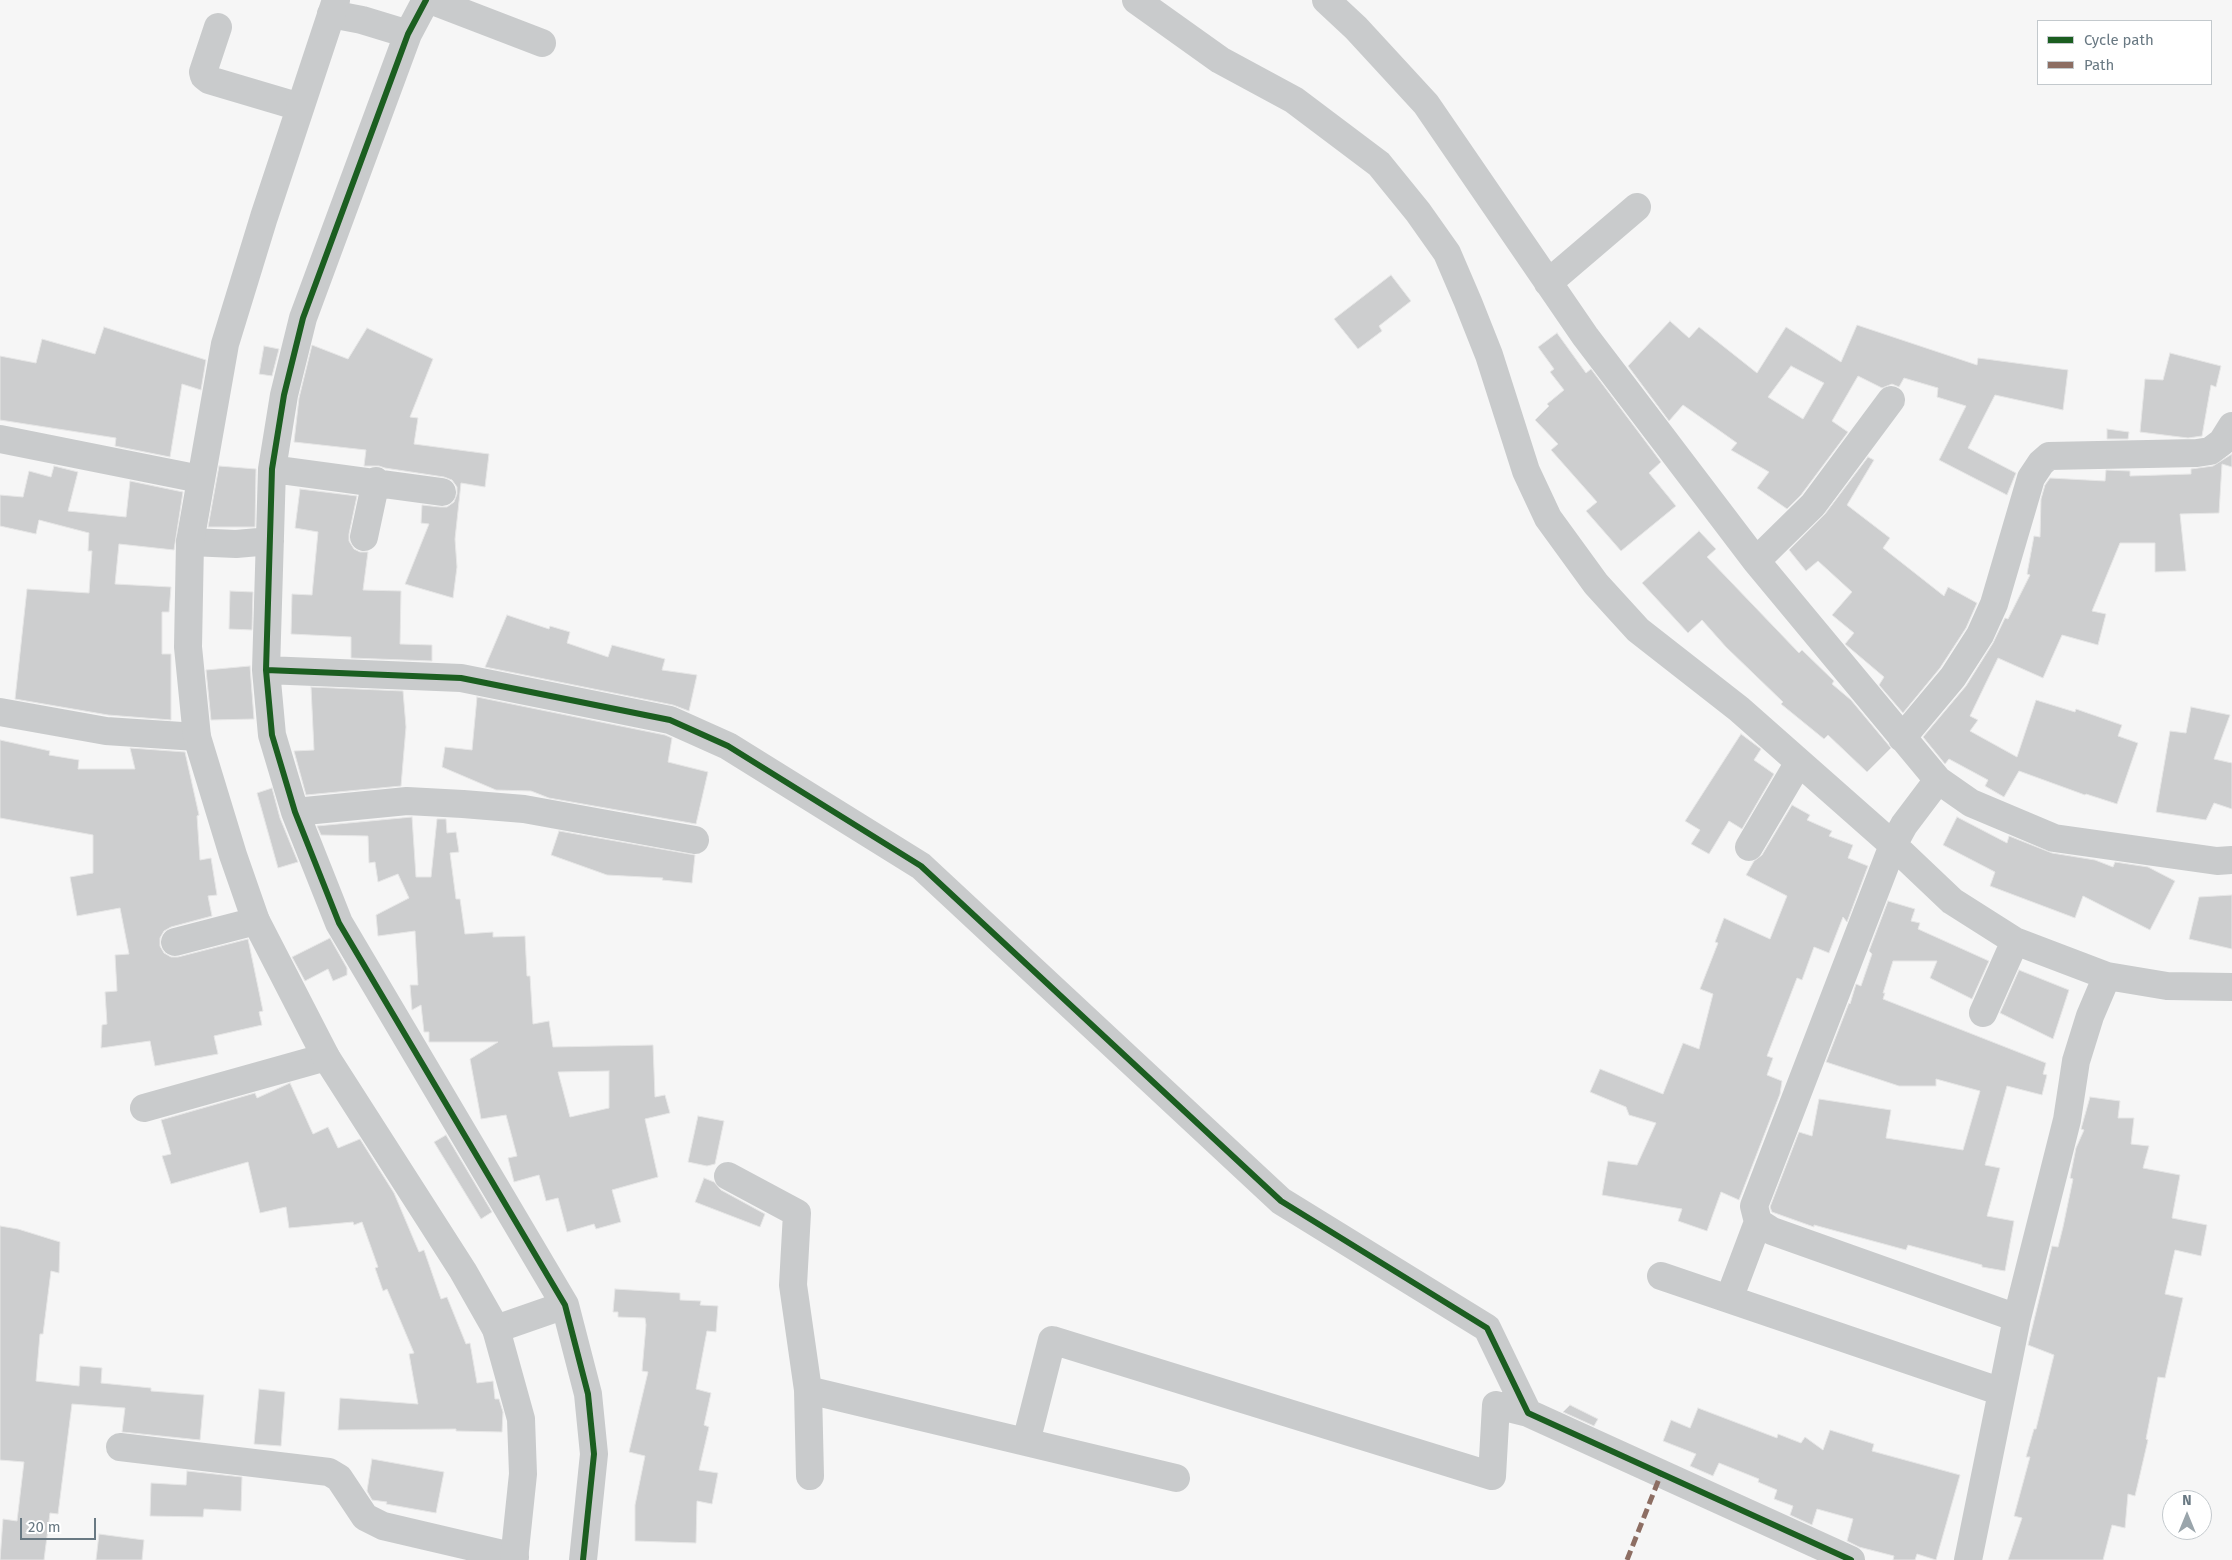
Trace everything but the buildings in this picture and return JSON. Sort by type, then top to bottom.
[{"type":"street","points":[[426,0],[385,27],[303,318],[284,395],[272,469],[266,670],[272,735],[295,812],[339,923],[558,1307],[588,1394],[594,1454],[583,1560]]},
{"type":"street","points":[[430,0],[542,43]]},
{"type":"street","points":[[1136,0],[1220,60],[1294,100],[1379,164],[1418,212],[1447,253],[1488,355],[1526,471],[1548,518],[1596,584],[1638,630],[1739,709],[1799,762],[1906,825],[1952,901],[2015,941],[2107,976],[2167,986],[2232,987]]},
{"type":"street","points":[[1326,0],[1356,28],[1426,104],[1585,336],[1756,561],[1938,780],[1971,804],[2054,838],[2217,861],[2232,860]]},
{"type":"street","points":[[120,1447],[328,1472],[339,1478],[365,1517],[383,1526],[514,1559],[523,1474],[521,1419],[507,1325],[463,1271],[326,1056],[256,921],[233,856],[197,737],[188,647],[213,543],[200,479],[226,344],[300,107],[334,7],[385,27]]},
{"type":"street","points":[[218,27],[203,72],[204,76],[209,80],[300,107]]},
{"type":"street","points":[[1548,282],[1637,207]]},
{"type":"street","points":[[1756,561],[1813,505],[1891,400]]},
{"type":"street","points":[[1902,738],[1953,677],[1980,635],[1994,604],[2031,478],[2041,463],[2049,456],[2197,453],[2210,451],[2222,442],[2232,426]]},
{"type":"street","points":[[0,438],[200,479]]},
{"type":"street","points":[[272,469],[442,492]]},
{"type":"street","points":[[364,537],[376,482]]},
{"type":"street","points":[[213,543],[270,541]]},
{"type":"street","points":[[266,670],[461,678],[670,720],[728,746],[921,866],[1281,1200],[1487,1328],[1528,1412]]},
{"type":"street","points":[[0,712],[106,731],[197,737]]},
{"type":"street","points":[[1749,847],[1799,762]]},
{"type":"street","points":[[1729,1299],[1758,1222],[1754,1206],[1758,1194],[1906,825],[1938,780]]},
{"type":"street","points":[[295,812],[407,801],[463,804],[524,809],[696,840]]},
{"type":"street","points":[[175,942],[256,921]]},
{"type":"street","points":[[1983,1013],[2015,941]]},
{"type":"street","points":[[1968,1560],[2017,1318],[2067,1120],[2076,1061],[2090,1016],[2107,976]]},
{"type":"street","points":[[144,1108],[326,1056]]},
{"type":"street","points":[[728,1176],[797,1213],[793,1285],[808,1390],[810,1476]]},
{"type":"street","points":[[1758,1222],[1772,1231],[2017,1318]]},
{"type":"street","points":[[1661,1276],[2002,1392]]},
{"type":"street","points":[[507,1325],[558,1307]]},
{"type":"street","points":[[1026,1442],[1052,1340],[1492,1476],[1496,1405],[1528,1412],[1851,1560]]},
{"type":"street","points":[[808,1390],[1176,1478]]},
{"type":"marked path","points":[[1627,1560],[1661,1474]]},
{"type":"cycle path","points":[[426,0],[408,34],[303,318],[284,395],[272,469],[266,670],[272,735],[295,812],[339,923],[565,1305],[588,1394],[594,1454],[583,1560]]},
{"type":"cycle path","points":[[266,670],[461,678],[670,720],[728,746],[921,866],[1281,1201],[1487,1328],[1528,1413],[1851,1560]]}]
